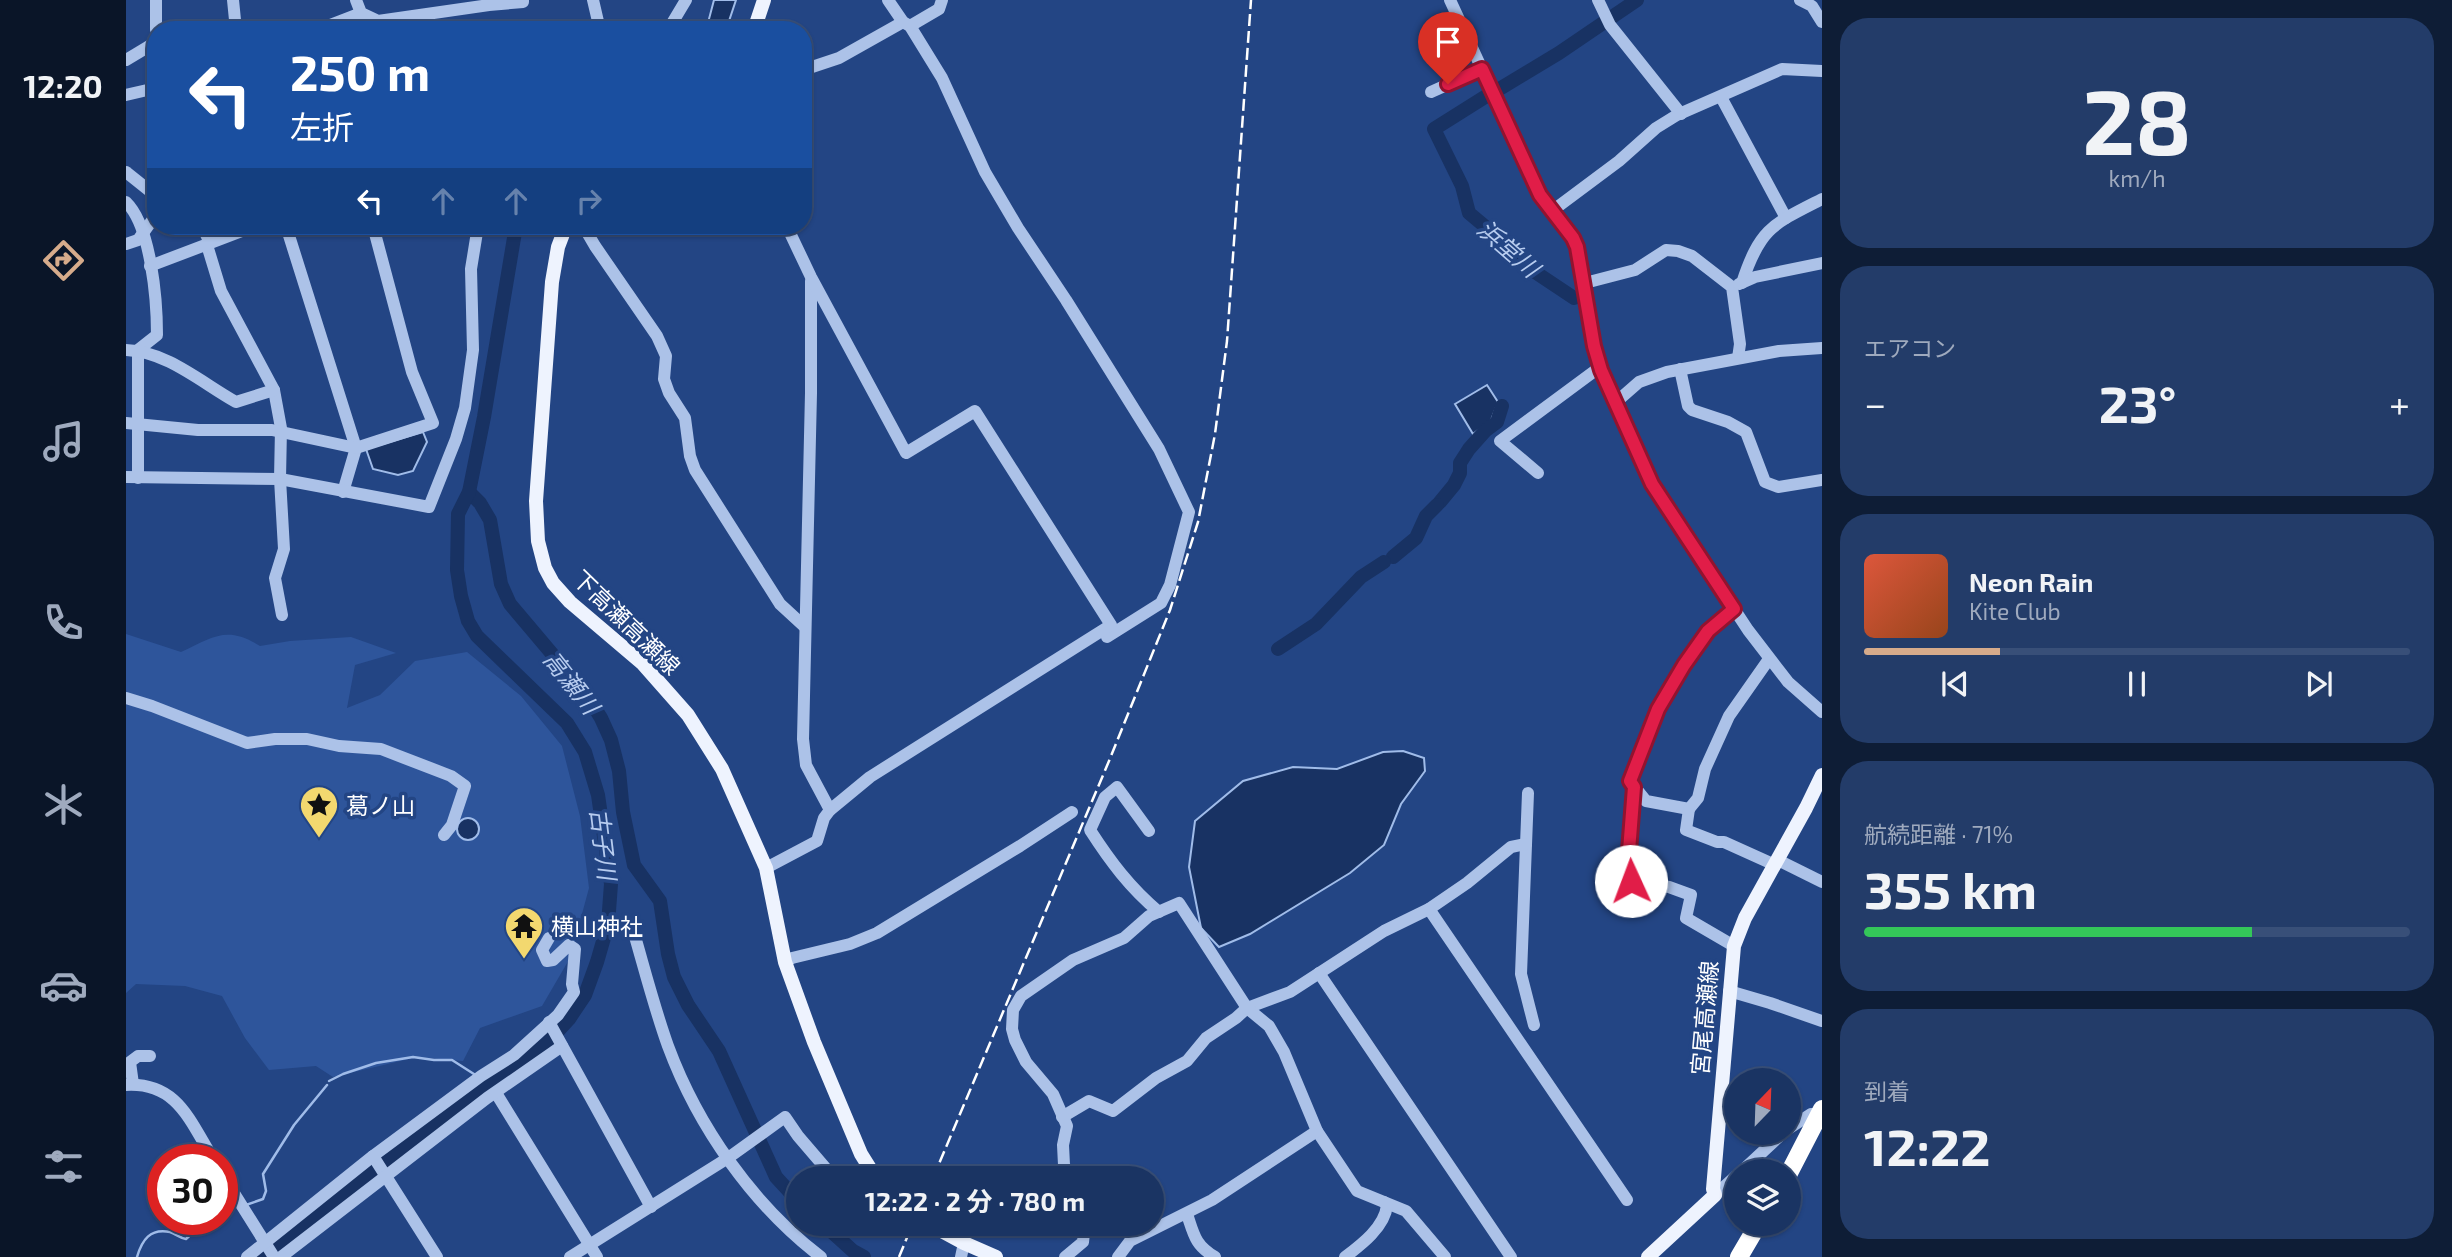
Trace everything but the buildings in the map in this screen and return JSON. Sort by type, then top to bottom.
[{"type":"highway","points":[[1799,1159],[1817,1134],[1821,1111]]},
{"type":"highway","points":[[1739,1257],[1751,1236]]},
{"type":"main road","points":[[757,21],[764,0]]},
{"type":"main road","name":"下高瀬高瀬線","points":[[563,235],[552,282],[536,501],[538,541],[545,568],[553,583],[570,602],[643,664],[688,715],[722,769],[766,868],[785,962],[814,1042],[868,1166]]},
{"type":"main road","name":"宮尾高瀬線","points":[[1715,1195],[1713,1189],[1718,1109],[1734,946],[1741,925],[1822,775]]},
{"type":"main road","points":[[1648,1257],[1715,1195]]},
{"type":"main road","points":[[944,1236],[962,1250],[996,1257]]},
{"type":"street","points":[[156,0],[156,21]]},
{"type":"street","points":[[233,0],[235,21]]},
{"type":"street","points":[[356,0],[361,13],[372,21]]},
{"type":"street","points":[[405,21],[523,0]]},
{"type":"street","points":[[593,0],[598,21]]},
{"type":"street","points":[[673,21],[686,0]]},
{"type":"street","points":[[888,0],[942,78],[985,172],[1158,449],[1189,512],[1170,585],[1161,603],[1106,637]]},
{"type":"street","points":[[812,67],[839,58],[939,9],[942,0]]},
{"type":"street","points":[[1450,0],[1540,195],[1577,247],[1600,367],[1652,484],[1769,659],[1788,682],[1822,712]]},
{"type":"street","points":[[1598,0],[1608,22],[1681,114]]},
{"type":"street","points":[[1800,0],[1812,6],[1822,22]]},
{"type":"street","points":[[340,21],[361,13]]},
{"type":"street","points":[[126,60],[147,47]]},
{"type":"street","points":[[1431,92],[1482,69]]},
{"type":"street","points":[[1552,211],[1619,161],[1656,128],[1681,114],[1782,69],[1822,71]]},
{"type":"street","points":[[126,102],[126,94],[147,90]]},
{"type":"street","points":[[1721,97],[1786,218]]},
{"type":"street","points":[[126,172],[147,189]]},
{"type":"street","points":[[1738,358],[1740,344],[1737,285],[1758,242],[1768,230],[1822,199]]},
{"type":"street","points":[[126,202],[137,213],[144,234],[156,301],[157,335],[132,350]]},
{"type":"street","points":[[126,244],[138,240],[147,229]]},
{"type":"street","points":[[205,235],[221,291],[274,390],[281,432],[280,479],[284,549],[275,578],[282,615]]},
{"type":"street","points":[[150,266],[232,235]]},
{"type":"street","points":[[289,235],[356,448],[343,492]]},
{"type":"street","points":[[132,424],[198,430],[281,432],[356,448],[433,423],[412,372],[375,235]]},
{"type":"street","points":[[132,350],[132,477],[280,479],[429,508],[465,408],[473,350],[471,269],[477,235]]},
{"type":"street","points":[[589,235],[657,336],[666,356],[664,379],[669,393],[685,418],[690,456],[695,470],[780,604],[805,627]]},
{"type":"street","points":[[766,868],[817,841],[824,818],[830,810],[870,777],[1111,625],[975,411],[906,453],[791,235]]},
{"type":"street","points":[[1585,283],[1597,278],[1623,275],[1665,250],[1692,256],[1737,285]]},
{"type":"street","points":[[1737,285],[1755,277],[1822,264]]},
{"type":"street","points":[[811,277],[803,739],[806,765],[830,810]]},
{"type":"street","points":[[1615,402],[1639,382],[1680,369],[1779,351],[1822,348]]},
{"type":"street","points":[[132,350],[158,356],[236,402],[274,390]]},
{"type":"street","points":[[1538,473],[1500,441],[1600,367]]},
{"type":"street","points":[[1680,369],[1688,406],[1746,432],[1765,482],[1778,487],[1822,480]]},
{"type":"street","points":[[1689,809],[1646,802],[1630,781],[1658,709],[1702,638],[1734,609]]},
{"type":"street","points":[[1769,659],[1729,716],[1705,769],[1698,798],[1689,809],[1686,830],[1777,862],[1822,882]]},
{"type":"street","points":[[126,698],[247,743],[300,739],[339,746],[366,746],[442,772],[465,786],[452,825],[444,835]]},
{"type":"street","points":[[1149,831],[1117,787],[1105,797],[1090,830],[1115,869],[1139,896],[1159,912]]},
{"type":"street","points":[[1634,787],[1629,851],[1631,881],[1669,887],[1691,895],[1686,918],[1734,946]]},
{"type":"street","points":[[1528,793],[1521,975],[1534,1025]]},
{"type":"street","points":[[785,962],[850,944],[877,933],[1072,812]]},
{"type":"street","points":[[1062,1117],[1089,1101],[1113,1111],[1156,1079],[1187,1061],[1206,1038],[1247,1008],[1290,992],[1384,932],[1430,909],[1511,847],[1526,844]]},
{"type":"street","points":[[1065,1166],[1063,1145],[1067,1126],[1053,1094],[1027,1062],[1015,1040],[1012,1029],[1013,1010],[1021,996],[1073,960],[1124,938],[1149,916],[1180,903],[1247,1008],[1269,1026],[1284,1052],[1317,1131],[1357,1191],[1406,1211],[1446,1257]]},
{"type":"street","points":[[1430,909],[1626,1200]]},
{"type":"street","points":[[630,928],[668,1047],[688,1090],[730,1157],[788,1229],[821,1257]]},
{"type":"street","points":[[247,1257],[373,1156],[479,1077],[514,1055],[558,1015],[574,992],[572,984],[575,949],[569,945],[552,960],[547,961],[542,950],[549,938]]},
{"type":"street","points":[[1319,973],[1511,1257]]},
{"type":"street","points":[[1729,992],[1822,1021]]},
{"type":"street","points":[[549,1022],[651,1207]]},
{"type":"street","points":[[281,1257],[561,1045]]},
{"type":"street","points":[[150,1056],[138,1056],[131,1062],[129,1084],[147,1086],[169,1094],[204,1144]]},
{"type":"street","points":[[496,1093],[597,1257]]},
{"type":"street","points":[[1801,1121],[1821,1111]]},
{"type":"street","points":[[570,1257],[730,1157],[785,1117],[797,1136],[823,1166]]},
{"type":"street","points":[[1118,1257],[1130,1241],[1187,1214],[1317,1131]]},
{"type":"street","points":[[1755,1159],[1771,1145]]},
{"type":"street","points":[[861,1154],[865,1166]]},
{"type":"street","points":[[373,1156],[437,1257]]},
{"type":"street","points":[[1715,1195],[1724,1187]]},
{"type":"street","points":[[238,1199],[274,1257]]},
{"type":"street","points":[[1345,1257],[1367,1238],[1381,1221],[1387,1205],[1384,1202]]},
{"type":"street","points":[[1187,1214],[1195,1239],[1202,1249],[1216,1257]]},
{"type":"street","points":[[1065,1257],[1083,1242],[1083,1236]]},
{"type":"shaded area","points":[[714,0],[736,0],[729,21],[708,21]]},
{"type":"shaded area","points":[[1487,385],[1498,402],[1491,420],[1473,434],[1455,404]]},
{"type":"shaded area","points":[[423,432],[427,442],[413,471],[398,475],[373,469],[366,449]]},
{"type":"shaded area","points":[[126,634],[181,652],[211,638],[229,635],[260,646],[351,637],[396,653],[355,665],[347,708],[380,695],[415,661],[467,652],[521,696],[562,746],[580,816],[589,888],[570,958],[542,1006],[480,1028],[463,1061],[417,1057],[333,1077],[316,1066],[269,1070],[245,1038],[222,996],[185,986],[136,984],[126,993]]},
{"type":"shaded area","points":[[1403,751],[1424,758],[1425,771],[1401,804],[1384,845],[1350,873],[1250,934],[1219,947],[1201,928],[1189,867],[1195,821],[1243,781],[1293,767],[1337,769],[1383,752]]},
{"type":"shaded area","points":[[468,818],[476,821],[479,829],[476,837],[468,840],[460,837],[457,829],[460,821]]},
{"type":"waterway","name":"浜堂川","points":[[1496,91],[1559,53],[1637,0]]},
{"type":"waterway","name":"浜堂川","points":[[1488,95],[1434,129],[1462,186],[1469,213],[1506,244],[1526,266],[1574,298]]},
{"type":"waterway","name":"古子川","points":[[264,1257],[443,1118],[546,1044],[569,1019],[585,995],[608,924],[611,884],[598,795],[585,752],[567,723],[477,636],[468,621],[457,570],[458,514],[469,492],[514,235]]},
{"type":"waterway","name":"浜堂川","points":[[1440,502],[1454,485],[1460,473],[1460,463],[1469,449],[1497,422],[1502,406]]},
{"type":"waterway","name":"高瀬川","points":[[469,492],[480,503],[490,520],[501,584],[510,604],[586,694],[601,718],[611,740],[619,771],[623,812],[634,865],[660,901],[674,977],[688,1005],[719,1051],[776,1177],[786,1188]]},
{"type":"waterway","name":"浜堂川","points":[[1393,557],[1416,538],[1426,516],[1437,505]]},
{"type":"waterway","name":"浜堂川","points":[[1278,649],[1316,624],[1361,577],[1384,562]]},
{"type":"waterway","points":[[329,1081],[376,1063],[413,1057],[452,1060],[477,1076]]},
{"type":"waterway","points":[[483,1079],[490,1084]]},
{"type":"waterway","points":[[246,1205],[263,1199],[266,1191],[263,1174],[294,1125],[327,1085]]},
{"type":"waterway","points":[[137,1257],[141,1245],[151,1235]]},
{"type":"waterway","points":[[176,1235],[186,1239],[190,1235]]},
{"type":"waterway","name":"高瀬川","points":[[836,1236],[864,1257]]},
{"type":"railway","points":[[938,1166],[1170,610],[1198,522],[1215,434],[1227,341],[1251,0]]},
{"type":"railway","points":[[899,1257],[908,1236]]},
{"type":"place","name":"葛ノ山","points":[[319,839]]},
{"type":"place","name":"横山神社","points":[[524,960]]},
{"type":"route","points":[[1448,84],[1482,69],[1540,195],[1577,247],[1594,346],[1601,370],[1652,484],[1734,609],[1708,631],[1684,665],[1658,709],[1630,781],[1634,787],[1629,851],[1631,881]]}]
